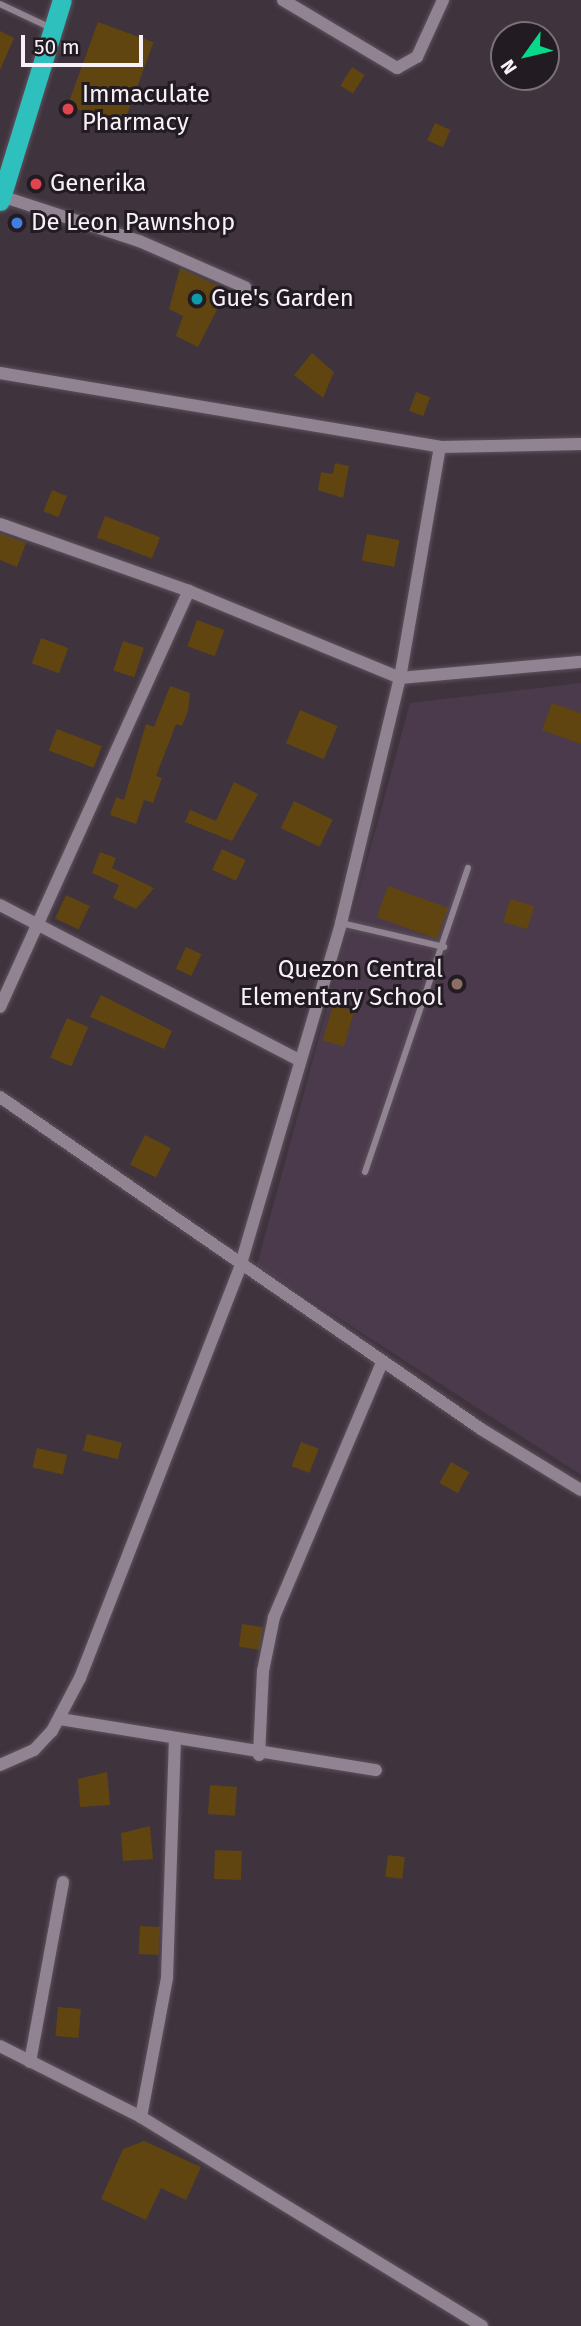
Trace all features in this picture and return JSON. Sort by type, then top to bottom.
[{"type":"highway","points":[[1,198],[62,0]]},
{"type":"street","points":[[283,0],[397,68],[417,57],[443,0]]},
{"type":"street","points":[[1,198],[139,241],[245,287]]},
{"type":"street","points":[[0,373],[440,447],[581,444]]},
{"type":"street","points":[[0,1765],[34,1750],[60,1719],[240,1267],[341,923],[400,678],[440,447]]},
{"type":"street","points":[[0,524],[189,591],[400,678],[581,662]]},
{"type":"street","points":[[0,1007],[41,925],[189,591]]},
{"type":"street","points":[[0,905],[299,1060]]},
{"type":"street","points":[[0,1097],[240,1267],[581,1490]]},
{"type":"street","points":[[259,1755],[262,1671],[274,1617],[382,1362]]},
{"type":"street","points":[[60,1719],[259,1755],[376,1770]]},
{"type":"street","points":[[141,2117],[167,1978],[175,1740]]},
{"type":"street","points":[[30,2062],[62,1882]]},
{"type":"street","points":[[0,2046],[141,2117],[482,2326]]},
{"type":"lane","points":[[0,4],[53,29]]},
{"type":"lane","points":[[365,1172],[444,947],[468,868]]},
{"type":"lane","points":[[341,923],[444,947]]},
{"type":"shaded area","name":"Quezon Central Elementary School","points":[[581,683],[581,1475],[257,1265],[410,703]]},
{"type":"building","points":[[98,22],[153,42],[123,126],[68,106]]},
{"type":"building","points":[[0,31],[14,38],[0,70]]},
{"type":"building","points":[[352,67],[365,75],[353,94],[340,86]]},
{"type":"building","points":[[435,123],[451,130],[443,147],[427,140]]},
{"type":"building","name":"Gue's Garden","points":[[180,268],[227,290],[198,347],[176,336],[183,316],[169,309]]},
{"type":"building","points":[[312,353],[334,372],[323,398],[294,375]]},
{"type":"building","points":[[416,392],[430,397],[423,416],[409,411]]},
{"type":"building","points":[[335,463],[349,466],[343,498],[318,490],[321,472],[333,474]]},
{"type":"building","points":[[52,490],[67,496],[58,517],[43,511]]},
{"type":"building","points":[[105,516],[160,537],[152,559],[97,537]]},
{"type":"building","points":[[0,533],[26,543],[17,567],[0,560]]},
{"type":"building","points":[[367,534],[399,540],[394,567],[362,561]]},
{"type":"building","points":[[197,620],[224,630],[215,656],[187,646]]},
{"type":"building","points":[[41,638],[68,648],[59,673],[32,663]]},
{"type":"building","points":[[123,641],[144,648],[134,677],[113,670]]},
{"type":"building","points":[[170,686],[190,693],[188,711],[182,726],[176,724],[156,776],[162,778],[153,803],[144,800],[136,824],[110,815],[116,797],[124,800],[146,724],[154,727]]},
{"type":"building","points":[[552,703],[581,713],[581,744],[542,730]]},
{"type":"building","points":[[300,710],[338,726],[324,759],[286,743]]},
{"type":"building","points":[[57,729],[102,746],[94,768],[49,750]]},
{"type":"building","points":[[234,782],[258,794],[232,841],[185,822],[190,810],[216,821]]},
{"type":"building","points":[[294,801],[333,820],[319,847],[281,828]]},
{"type":"building","points":[[222,849],[246,860],[236,881],[212,870]]},
{"type":"building","points":[[100,852],[116,858],[112,868],[154,888],[136,909],[113,898],[119,885],[92,873]]},
{"type":"building","points":[[388,886],[448,908],[437,939],[377,917]]},
{"type":"building","points":[[66,895],[90,906],[79,930],[55,919]]},
{"type":"building","points":[[510,899],[534,906],[527,929],[503,922]]},
{"type":"building","points":[[186,947],[201,954],[191,976],[176,969]]},
{"type":"building","points":[[101,995],[172,1031],[164,1049],[90,1017]]},
{"type":"building","points":[[333,1005],[354,1011],[344,1047],[323,1041]]},
{"type":"building","points":[[67,1018],[88,1027],[71,1067],[50,1058]]},
{"type":"building","points":[[145,1135],[171,1148],[156,1178],[130,1164]]},
{"type":"building","points":[[87,1434],[122,1443],[118,1459],[83,1450]]},
{"type":"building","points":[[301,1442],[319,1449],[309,1473],[292,1466]]},
{"type":"building","points":[[37,1448],[67,1455],[63,1474],[33,1467]]},
{"type":"building","points":[[451,1462],[469,1472],[458,1493],[439,1483]]},
{"type":"building","points":[[242,1624],[263,1627],[260,1650],[239,1647]]},
{"type":"building","points":[[107,1772],[110,1805],[80,1807],[78,1779]]},
{"type":"building","points":[[210,1785],[237,1787],[235,1816],[208,1814]]},
{"type":"building","points":[[150,1826],[153,1859],[123,1861],[121,1833]]},
{"type":"building","points":[[215,1850],[242,1851],[241,1880],[214,1879]]},
{"type":"building","points":[[388,1855],[405,1857],[402,1879],[385,1877]]},
{"type":"building","points":[[140,1926],[160,1927],[159,1955],[139,1954]]},
{"type":"building","points":[[58,2007],[81,2009],[78,2038],[55,2036]]},
{"type":"building","points":[[144,2141],[201,2167],[186,2200],[161,2188],[146,2220],[101,2199],[123,2149]]},
{"type":"place","name":"Immaculate Pharmacy","points":[[68,109]]},
{"type":"place","name":"Generika","points":[[36,184]]},
{"type":"place","name":"De Leon Pawnshop","points":[[17,223]]},
{"type":"place","name":"Gue's Garden","points":[[197,299]]},
{"type":"place","name":"Quezon Central Elementary School","points":[[457,984]]}]
